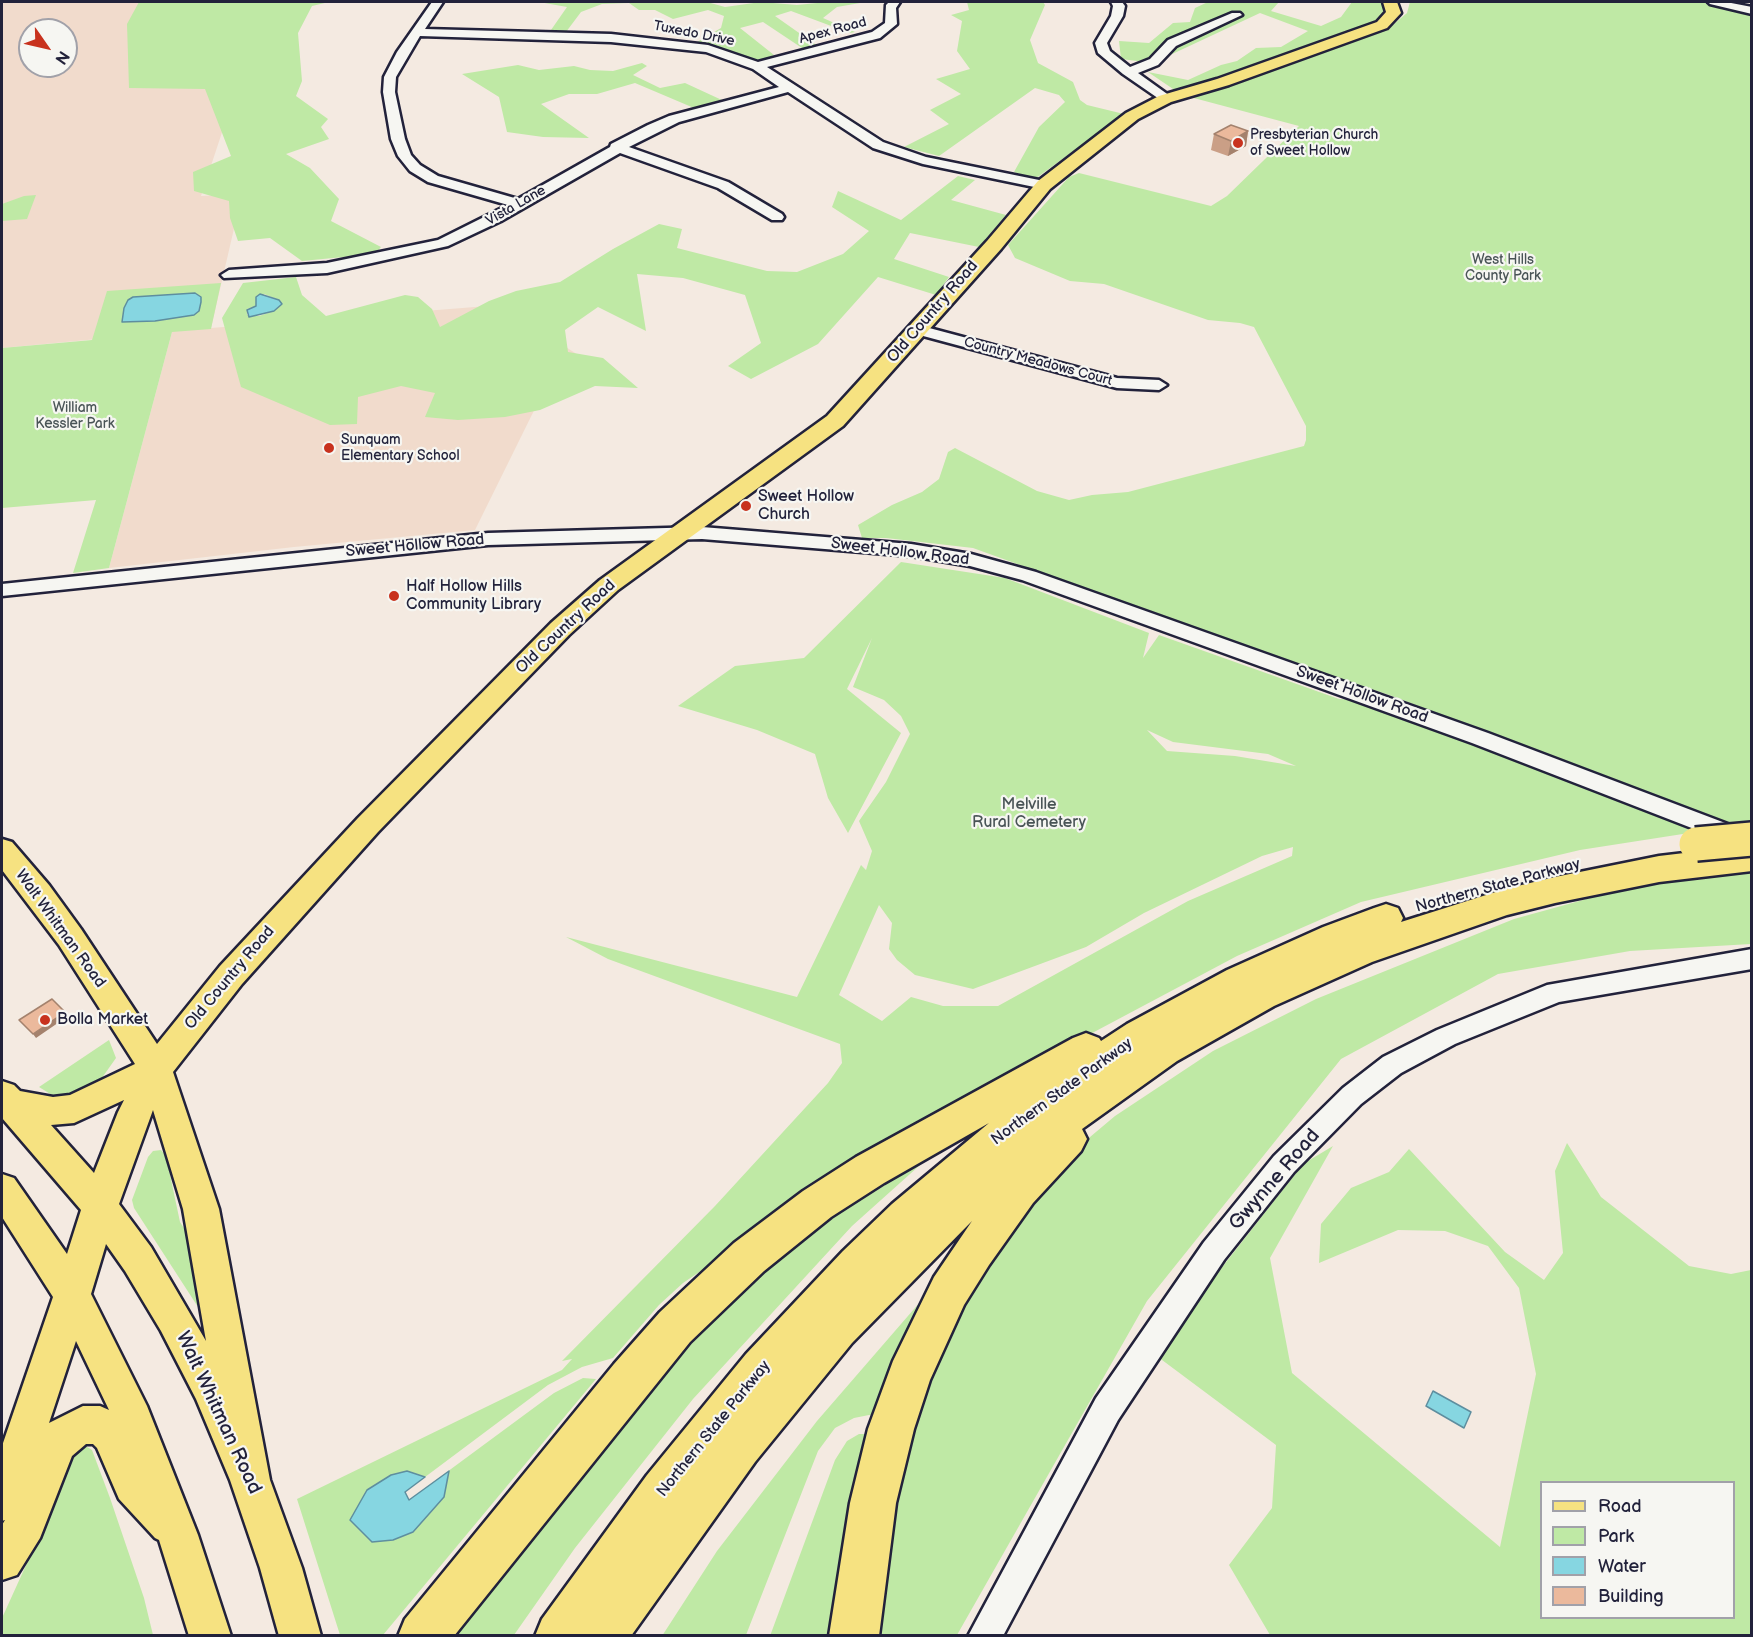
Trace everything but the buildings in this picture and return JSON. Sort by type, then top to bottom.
[{"type":"highway","name":"Northern State Parkway","points":[[601,1635],[739,1446],[837,1328],[938,1226],[1024,1150],[1119,1080],[1189,1036],[1309,974],[1359,952],[1454,918],[1555,890],[1752,841]]},
{"type":"highway","name":"Northern State Parkway","points":[[559,1635],[663,1491],[755,1378],[858,1265],[906,1217],[999,1136],[1067,1085],[1140,1035],[1240,980],[1335,937],[1435,900],[1584,862],[1704,853],[1752,858]]},
{"type":"highway","points":[[422,1635],[675,1328],[724,1279],[771,1238],[835,1192],[896,1154],[1160,1009],[1240,980]]},
{"type":"highway","points":[[854,1635],[867,1535],[891,1429],[909,1376],[949,1292],[974,1251],[1004,1209],[1056,1148],[1189,1036]]},
{"type":"main road","name":"Old Country Road","points":[[2,1501],[11,1439],[72,1295],[100,1207],[135,1112],[156,1070],[199,1013],[260,942],[444,745],[560,629],[609,585],[835,421],[918,330],[1044,185],[1123,122],[1165,99],[1233,79],[1374,29],[1389,20],[1394,13],[1390,2]]},
{"type":"main road","name":"Walt Whitman Road","points":[[2,850],[38,893],[70,938],[156,1070],[201,1209],[250,1480]]},
{"type":"main road","points":[[6,1100],[53,1112],[74,1109],[156,1070]]},
{"type":"main road","name":"Walt Whitman Road","points":[[6,1100],[67,1166],[100,1207],[138,1259],[174,1319],[210,1386],[250,1480],[281,1568],[300,1635]]},
{"type":"main road","points":[[2,1189],[72,1295],[128,1406],[178,1535],[210,1635]]},
{"type":"main road","points":[[2,1560],[26,1524],[57,1443],[74,1428],[91,1424],[100,1425],[111,1434],[133,1485],[178,1535]]},
{"type":"street","points":[[437,2],[390,77],[389,92],[398,140],[405,156],[416,168],[433,178],[519,204]]},
{"type":"street","name":"Apex Road","points":[[757,66],[876,35],[891,24],[890,7],[895,2]]},
{"type":"street","points":[[1117,2],[1119,6],[1117,16],[1101,43],[1104,53],[1165,99]]},
{"type":"street","points":[[1714,2],[1752,11]]},
{"type":"street","points":[[1128,71],[1154,62],[1172,43],[1236,15]]},
{"type":"street","name":"Tuxedo Drive","points":[[417,32],[645,40],[708,49],[757,66],[878,145],[923,160],[1044,185]]},
{"type":"street","name":"Vista Lane","points":[[229,275],[327,268],[407,253],[443,243],[473,231],[616,147],[674,119],[789,88]]},
{"type":"street","points":[[616,147],[723,185],[777,217]]},
{"type":"street","name":"Country Meadows Court","points":[[918,330],[1117,383],[1135,386],[1159,385]]},
{"type":"street","name":"Sweet Hollow Road","points":[[2,590],[452,541],[678,533],[735,535],[911,550],[999,566],[1480,738],[1752,841]]},
{"type":"street","name":"Gwynne Road","points":[[985,1635],[1107,1409],[1214,1251],[1284,1164],[1352,1096],[1392,1065],[1446,1037],[1556,992],[1752,959]]},
{"type":"shaded area","points":[[2,2],[265,2],[201,196],[242,194],[211,328],[500,305],[583,358],[556,366],[475,530],[109,568],[172,332],[2,348]]},
{"type":"green space","points":[[139,2],[329,2],[312,6],[298,33],[302,81],[296,96],[328,119],[321,127],[329,139],[286,154],[310,168],[339,199],[331,221],[381,247],[375,254],[302,261],[270,238],[238,241],[230,218],[229,201],[194,191],[193,172],[231,156],[205,89],[129,88],[127,24]]},
{"type":"green space","points":[[539,2],[707,2],[725,7],[761,2],[797,5],[866,2],[837,7],[823,18],[855,32],[850,33],[791,11],[775,16],[819,47],[802,48],[763,22],[740,28],[774,55],[758,62],[697,42],[721,28],[724,16],[708,10],[673,19],[655,10],[639,10],[629,3],[602,4],[581,12],[566,32],[551,30],[567,7]]},
{"type":"green space","points":[[967,2],[1043,2],[1045,5],[1030,40],[1038,63],[1073,82],[1080,100],[1087,105],[1124,114],[1035,179],[1014,172],[1039,127],[1065,102],[1059,95],[1035,88],[939,156],[904,147],[949,124],[930,110],[961,94],[936,79],[970,69],[957,51],[962,21],[951,15],[969,10]]},
{"type":"green space","points":[[1208,2],[1279,2],[1271,11],[1321,26],[1341,17],[1352,2],[1380,2],[1384,7],[1382,18],[1365,27],[1176,91],[1148,72],[1188,80],[1221,65],[1237,61],[1256,48],[1281,47],[1308,31],[1260,13],[1153,63],[1121,59],[1119,41],[1149,43],[1173,23],[1190,22],[1195,8]]},
{"type":"green space","name":"West Hills County Park","points":[[1410,2],[1707,2],[1751,13],[1751,828],[1743,829],[1392,696],[1263,653],[973,548],[886,538],[862,538],[858,525],[892,505],[922,492],[939,479],[948,452],[955,448],[1037,491],[1069,500],[1092,495],[1128,492],[1304,446],[1306,426],[1254,327],[1240,323],[1208,320],[1104,284],[1070,281],[1015,258],[1008,245],[1069,177],[1079,173],[1211,206],[1227,196],[1299,126],[1190,97],[1394,24],[1407,13]]},
{"type":"green space","points":[[642,63],[647,66],[633,75],[660,88],[685,83],[724,101],[694,108],[635,83],[597,94],[569,94],[541,104],[589,138],[543,137],[507,132],[499,97],[462,74],[518,65],[539,70],[574,66],[590,70],[613,71]]},
{"type":"green space","points":[[958,176],[975,180],[951,200],[1006,215],[979,247],[910,233],[894,259],[949,277],[936,295],[878,277],[818,344],[751,379],[728,366],[761,343],[745,295],[683,278],[637,274],[646,331],[598,307],[565,330],[568,352],[603,358],[638,388],[595,386],[540,410],[505,417],[458,420],[425,417],[435,393],[401,386],[358,397],[357,424],[330,425],[241,387],[222,318],[243,283],[296,277],[302,295],[326,316],[405,295],[418,297],[432,309],[440,327],[489,301],[516,291],[560,282],[659,224],[682,229],[677,248],[767,271],[797,272],[843,254],[869,231],[832,207],[838,191],[901,220]],"holes":[[[264,294],[279,300],[282,304],[274,311],[259,316],[247,315],[247,309],[256,306]]]},
{"type":"green space","points":[[36,195],[27,219],[2,221],[2,204],[24,196]]},
{"type":"green space","name":"William Kessler Park","points":[[221,283],[211,329],[172,332],[109,568],[73,573],[96,500],[2,508],[2,348],[92,340],[107,291]]},
{"type":"green space","name":"Melville Rural Cemetery","points":[[901,562],[1005,578],[1149,633],[1143,658],[1159,635],[1339,699],[1356,700],[1540,766],[1702,831],[1580,850],[1361,902],[1237,956],[970,1098],[754,1235],[683,1283],[659,1305],[613,1358],[582,1367],[548,1385],[405,1492],[409,1500],[554,1393],[583,1378],[596,1379],[383,1635],[340,1635],[297,1499],[562,1370],[572,1359],[562,1361],[715,1206],[828,1083],[842,1063],[840,1044],[608,959],[566,937],[797,997],[861,865],[866,870],[872,851],[859,821],[886,782],[910,734],[901,716],[884,700],[853,687],[872,638],[847,689],[901,733],[848,833],[828,798],[815,754],[757,730],[678,706],[735,666],[804,658]],"holes":[[[1147,730],[1173,742],[1268,754],[1296,766],[1235,756],[1167,751]],[[1293,847],[1292,856],[1188,901],[998,1006],[943,1006],[911,997],[882,1021],[839,995],[879,905],[892,923],[889,949],[897,960],[915,975],[973,989],[1086,947],[1144,913],[1262,856]]]},
{"type":"green space","points":[[1751,868],[1751,944],[1630,951],[1498,974],[1341,1059],[1147,1301],[957,1635],[864,1636],[904,1428],[939,1337],[1046,1174],[1115,1116],[1213,1051],[1316,999],[1514,919],[1612,892],[1693,876]]},
{"type":"green space","points":[[109,1040],[116,1058],[99,1082],[69,1096],[52,1095],[39,1087]]},
{"type":"green space","points":[[1567,1143],[1601,1197],[1689,1266],[1731,1274],[1751,1270],[1751,1635],[1270,1635],[1229,1565],[1272,1508],[1276,1445],[1154,1354],[1303,1164],[1333,1146],[1270,1258],[1292,1373],[1500,1547],[1536,1374],[1519,1288],[1488,1246],[1445,1231],[1398,1230],[1319,1263],[1321,1224],[1351,1188],[1389,1172],[1409,1149],[1505,1252],[1544,1280],[1563,1253],[1555,1171]]},
{"type":"green space","points":[[939,1148],[852,1226],[693,1399],[575,1548],[514,1635],[452,1636],[689,1342],[775,1247]]},
{"type":"green space","points":[[161,1150],[166,1156],[180,1222],[194,1244],[209,1324],[134,1208],[132,1200],[148,1157],[153,1151]]},
{"type":"green space","points":[[927,1294],[883,1417],[869,1415],[854,1418],[835,1428],[818,1451],[746,1635],[662,1636],[717,1551],[817,1421]]},
{"type":"green space","points":[[859,1434],[878,1434],[841,1635],[770,1636],[835,1460],[847,1441]]},
{"type":"green space","points":[[84,1445],[92,1450],[110,1498],[144,1598],[153,1635],[2,1636],[2,1618],[37,1541],[66,1460]]},
{"type":"water","points":[[195,293],[201,297],[201,302],[199,311],[194,315],[155,321],[122,322],[124,308],[128,300],[133,297]]},
{"type":"water","points":[[260,294],[279,300],[282,304],[274,311],[249,317],[247,310],[256,306],[256,297]]},
{"type":"water","points":[[1433,1391],[1471,1412],[1464,1428],[1426,1406]]},
{"type":"water","points":[[407,1471],[425,1477],[405,1492],[409,1500],[449,1471],[444,1497],[413,1532],[393,1540],[372,1542],[350,1520],[367,1490],[391,1475]]},
{"type":"place","name":"Presbyterian Church of Sweet Hollow","points":[[1238,143]]},
{"type":"place","name":"Sunquam Elementary School","points":[[329,448]]},
{"type":"place","name":"Sweet Hollow Church","points":[[746,506]]},
{"type":"place","name":"Half Hollow Hills Community Library","points":[[394,596]]},
{"type":"place","name":"Bolla Market","points":[[45,1020]]}]
